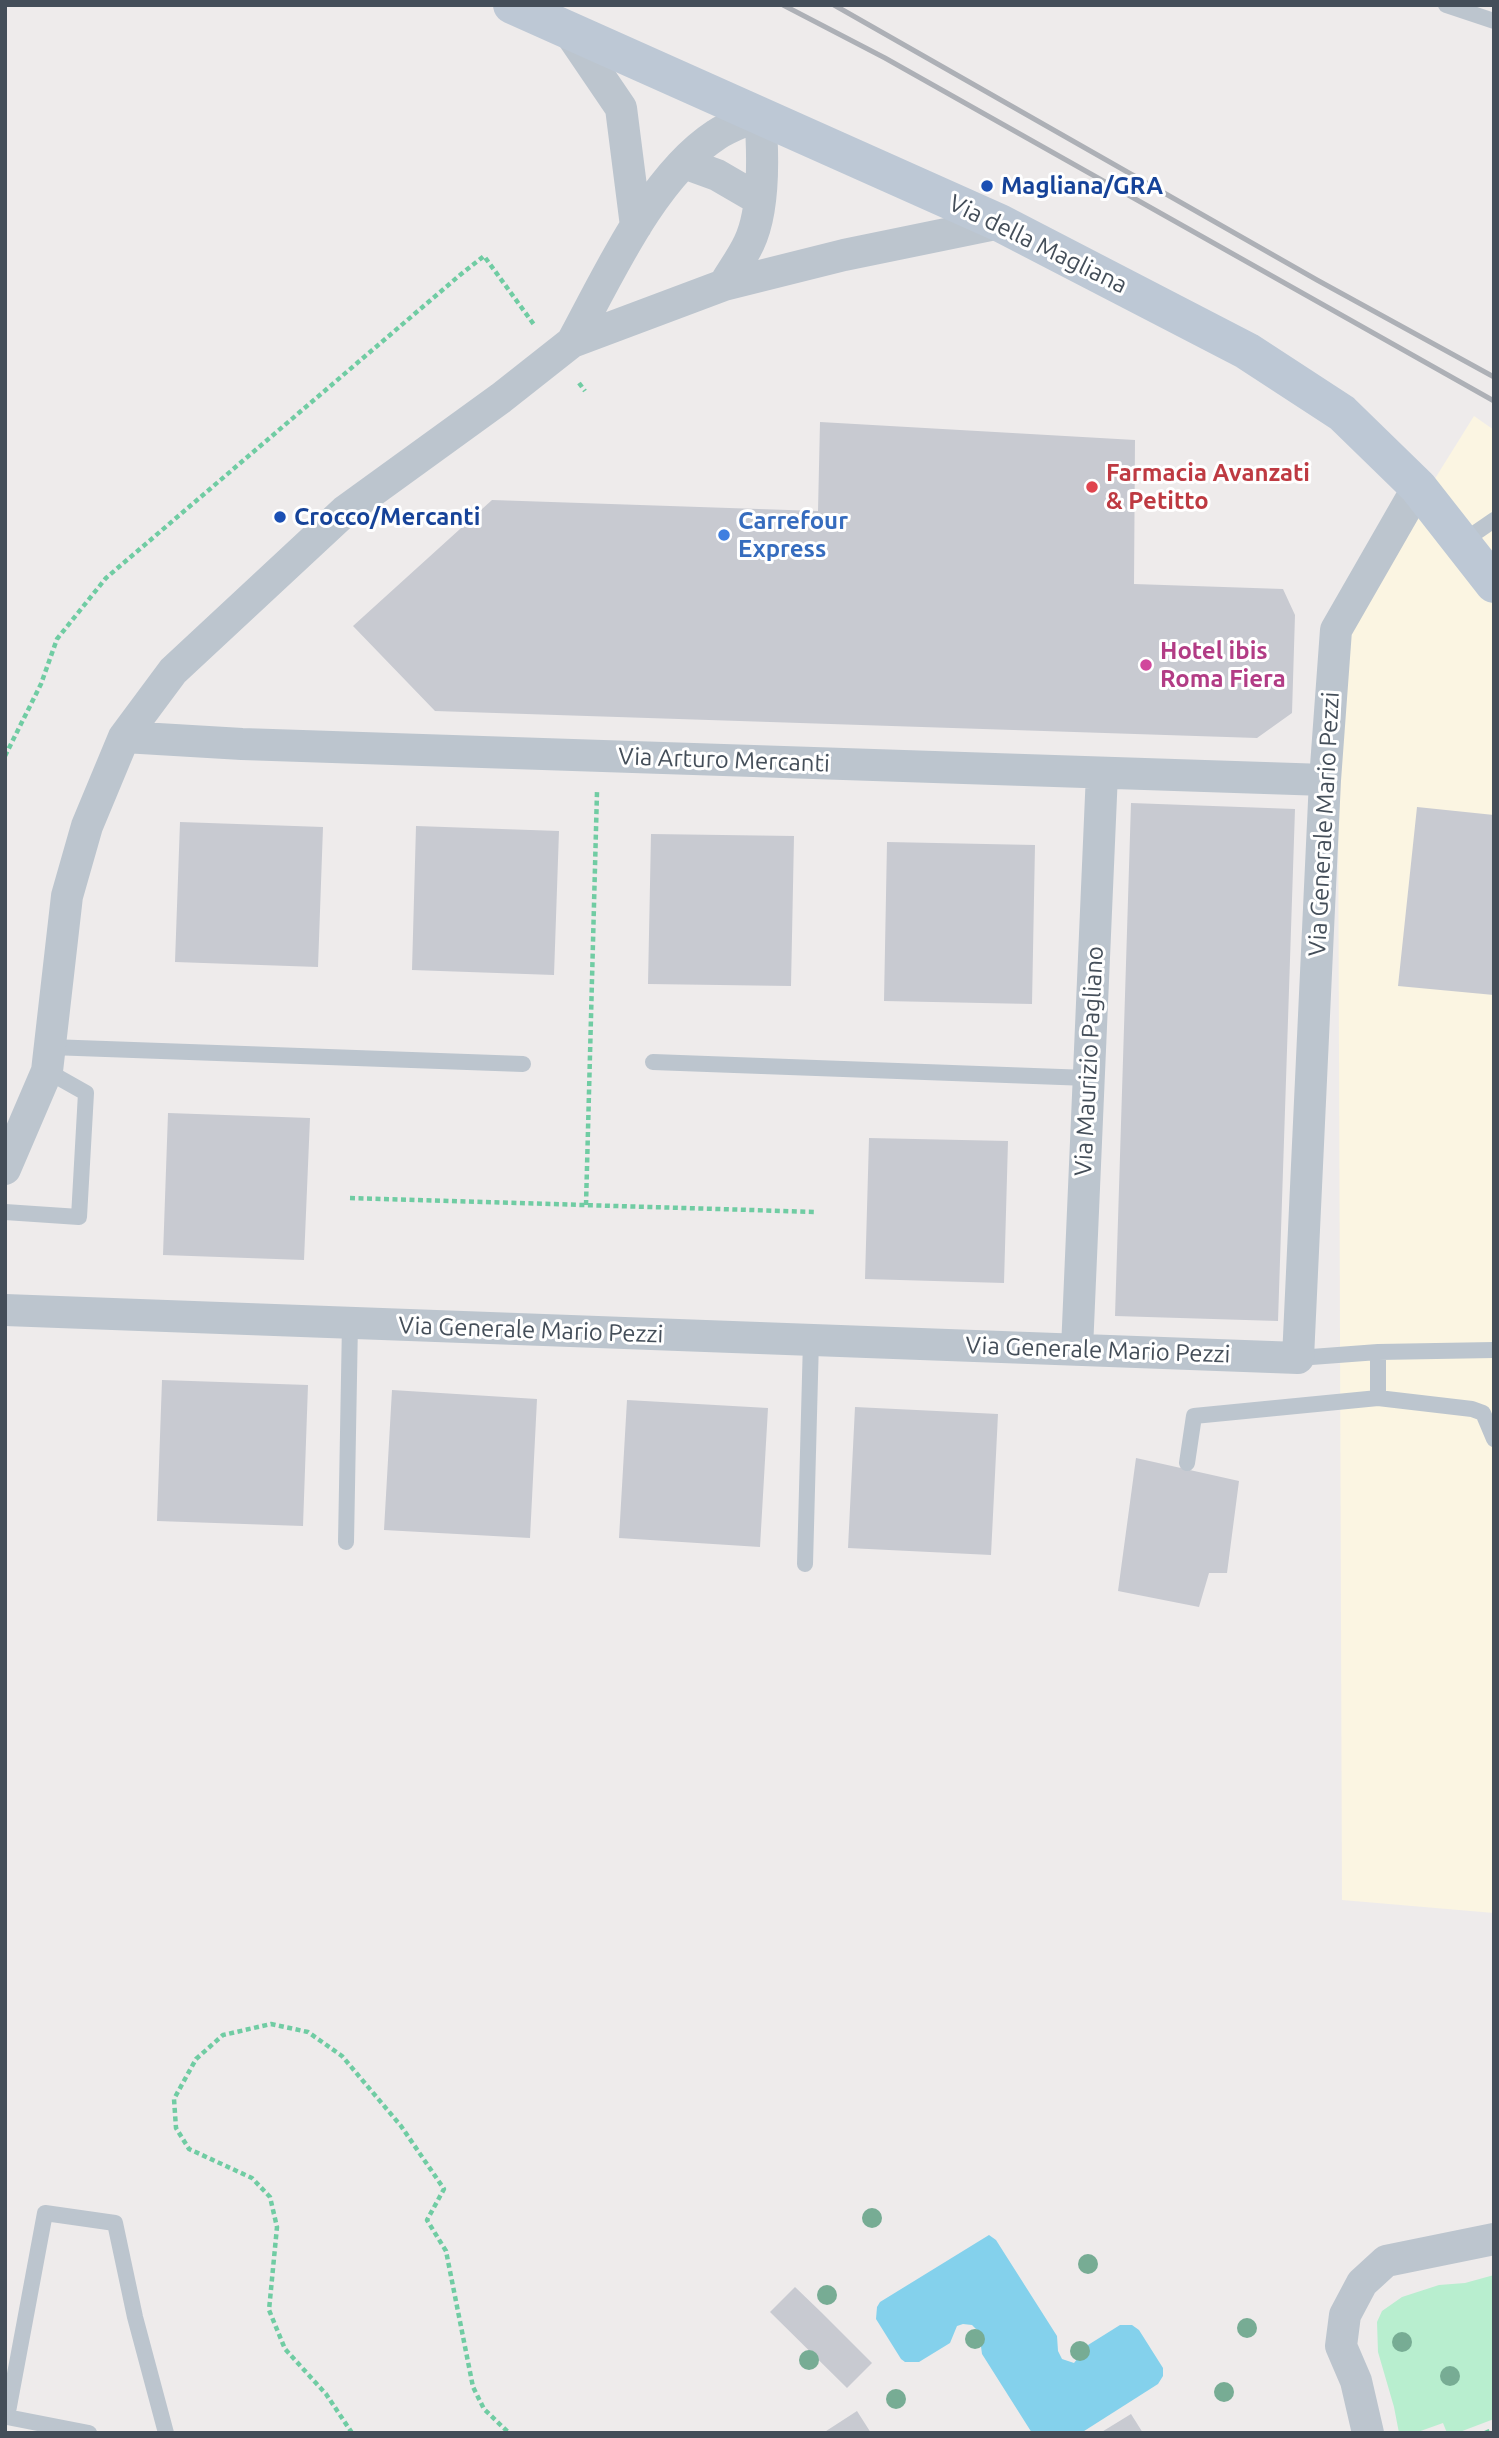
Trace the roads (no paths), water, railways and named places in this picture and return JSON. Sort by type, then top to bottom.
[{"type":"main road","name":"Via della Magliana","points":[[512,5],[1000,223],[1247,351],[1342,413],[1418,487],[1494,584]]},
{"type":"street","points":[[568,30],[621,108],[636,226]]},
{"type":"street","points":[[572,342],[636,226],[658,194],[684,163],[716,134],[760,114],[763,155],[760,200],[750,241],[724,285]]},
{"type":"street","points":[[684,163],[717,175],[760,200]]},
{"type":"street","points":[[5,1169],[48,1059],[67,896],[87,826],[124,737],[173,671],[345,511],[501,398],[572,342],[724,285],[844,255],[1000,223]]},
{"type":"street","name":"Via Generale Mario Pezzi","points":[[5,1310],[1298,1358],[1325,780],[1336,630],[1418,487]]},
{"type":"street","name":"Via Arturo Mercanti","points":[[124,737],[242,744],[1325,780]]},
{"type":"street","name":"Via Maurizio Pagliano","points":[[1077,1349],[1102,773]]},
{"type":"street","points":[[1368,2433],[1356,2381],[1341,2346],[1345,2315],[1362,2283],[1385,2261],[1494,2239]]},
{"type":"lane","points":[[1446,5],[1494,21]]},
{"type":"lane","points":[[1462,541],[1494,520]]},
{"type":"lane","points":[[48,1059],[523,1065]]},
{"type":"lane","points":[[5,1212],[79,1217],[86,1093],[48,1059]]},
{"type":"lane","points":[[653,1062],[1088,1079]]},
{"type":"lane","points":[[346,1542],[349,1323]]},
{"type":"lane","points":[[804,1564],[811,1340]]},
{"type":"lane","points":[[1298,1358],[1378,1352],[1494,1350]]},
{"type":"lane","points":[[1378,1352],[1378,1398]]},
{"type":"lane","points":[[1187,1463],[1194,1416],[1378,1398],[1472,1409],[1483,1413],[1494,1439]]},
{"type":"lane","points":[[89,2433],[7,2417],[45,2213],[115,2223],[135,2317],[166,2433]]},
{"type":"water","points":[[989,2235],[996,2240],[1057,2336],[1058,2351],[1062,2359],[1074,2363],[1088,2345],[1120,2325],[1132,2325],[1139,2330],[1163,2368],[1163,2376],[1158,2384],[1081,2433],[1032,2433],[982,2354],[979,2332],[972,2325],[957,2326],[950,2343],[919,2362],[905,2362],[901,2359],[876,2319],[880,2302]]},
{"type":"railway","points":[[783,5],[885,58],[1494,401]]},
{"type":"railway","points":[[834,5],[1317,280],[1494,377]]},
{"type":"place","name":"Magliana/GRA","points":[[987,186]]},
{"type":"place","name":"Farmacia Avanzati & Petitto","points":[[1092,487]]},
{"type":"place","name":"Crocco/Mercanti","points":[[280,517]]},
{"type":"place","name":"Carrefour Express","points":[[724,535]]},
{"type":"place","name":"Hotel ibis Roma Fiera","points":[[1146,665]]}]
